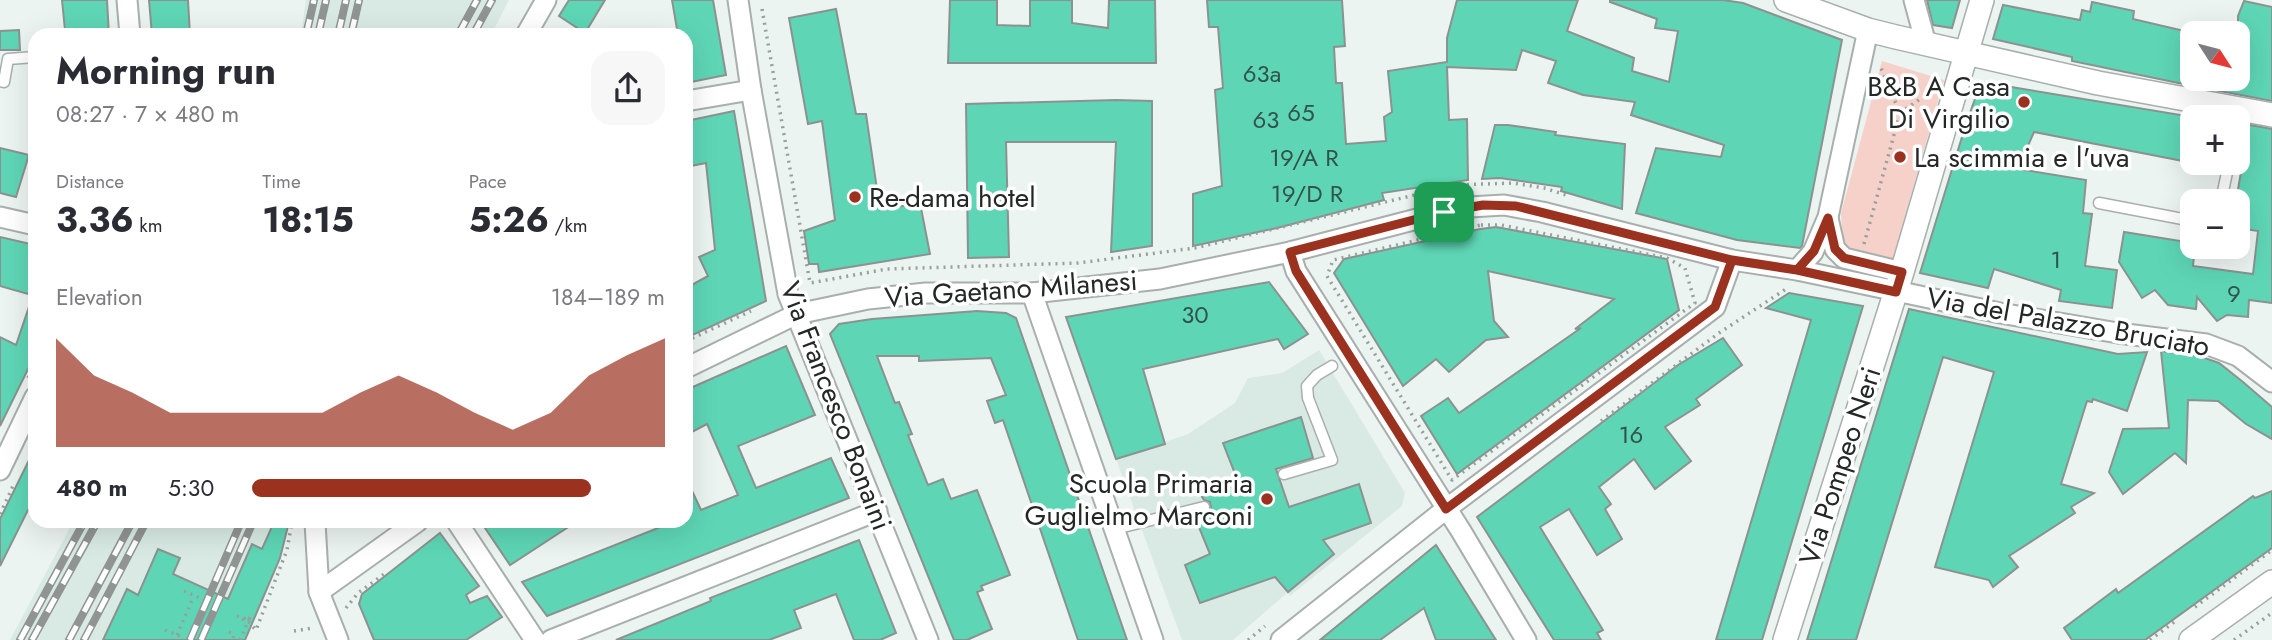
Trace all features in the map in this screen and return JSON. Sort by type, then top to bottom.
[{"type":"street","points":[[127,0],[129,28]]},
{"type":"street","points":[[530,28],[546,0]]},
{"type":"street","name":"Via Francesco Bonaini","points":[[738,0],[751,90],[788,294],[928,640]]},
{"type":"street","points":[[1786,0],[1868,30],[2196,105]]},
{"type":"street","points":[[1914,0],[1926,44]]},
{"type":"street","name":"Via Pompeo Neri","points":[[1785,640],[1899,282],[1982,0]]},
{"type":"street","points":[[1797,270],[1814,251],[1828,218],[1868,30]]},
{"type":"street","points":[[693,100],[751,90]]},
{"type":"street","points":[[2250,115],[2272,115]]},
{"type":"street","name":"Via Gaetano Milanesi","points":[[693,365],[797,314],[868,299],[926,293],[1032,293],[1160,279],[1290,252],[1444,212],[1483,205],[1504,205],[1542,212],[1732,260],[1899,282]]},
{"type":"street","points":[[0,217],[28,223]]},
{"type":"street","points":[[1828,218],[1835,249],[1844,258],[1899,282]]},
{"type":"street","points":[[1290,252],[1296,271],[1526,640]]},
{"type":"street","points":[[1281,640],[1446,509],[1715,307],[1732,260]]},
{"type":"street","name":"Via del Palazzo Bruciato","points":[[1899,282],[2034,320],[2206,344],[2238,356],[2272,382]]},
{"type":"street","points":[[1032,293],[1153,640]]},
{"type":"street","points":[[0,470],[28,412]]},
{"type":"street","points":[[551,640],[877,511]]},
{"type":"street","points":[[314,528],[319,592],[338,640]]},
{"type":"street","points":[[319,592],[409,528]]},
{"type":"street","points":[[461,528],[536,640]]},
{"type":"street","points":[[2191,640],[2272,582]]},
{"type":"lane","points":[[0,81],[5,82],[8,59],[28,58]]},
{"type":"lane","points":[[2099,202],[2180,218]]},
{"type":"lane","points":[[1284,474],[1332,460],[1312,411],[1307,386],[1332,366]]},
{"type":"lane","points":[[1115,528],[1204,507]]},
{"type":"path","points":[[760,0],[810,283],[887,268],[1078,263],[1195,248],[1456,186],[1513,183],[1570,196]]},
{"type":"path","points":[[1862,250],[1900,113],[1878,62]]},
{"type":"path","points":[[1900,113],[1940,85]]},
{"type":"path","points":[[1452,480],[1327,276],[1333,260],[1481,225],[1501,225],[1667,258],[1685,268]]},
{"type":"path","points":[[1598,423],[1787,288]]},
{"type":"path","points":[[693,338],[756,309]]},
{"type":"path","points":[[249,619],[256,630],[287,550],[291,528]]},
{"type":"path","points":[[2195,607],[2272,550]]},
{"type":"path","points":[[344,616],[351,601],[389,570]]},
{"type":"path","points":[[184,591],[202,598]]},
{"type":"path","points":[[177,635],[195,595]]},
{"type":"path","points":[[2234,640],[2272,613]]},
{"type":"path","points":[[237,616],[249,619]]},
{"type":"path","points":[[2150,640],[2183,616]]},
{"type":"path","points":[[242,619],[249,619]]},
{"type":"path","points":[[240,640],[249,619]]},
{"type":"path","points":[[1248,640],[1269,623]]},
{"type":"path","points":[[294,631],[316,627]]},
{"type":"path","points":[[165,630],[184,638]]},
{"type":"path","points":[[229,632],[234,635],[232,640]]},
{"type":"shaded area","points":[[306,0],[509,0],[495,28],[302,28]]},
{"type":"shaded area","points":[[1882,61],[1944,80],[1893,258],[1889,261],[1848,252],[1843,248],[1841,213]]},
{"type":"shaded area","name":"Scuola Primaria Guglielmo Marconi","points":[[1319,350],[1405,493],[1402,506],[1290,596],[1287,593],[1233,640],[1182,640],[1116,459],[1188,434],[1235,403],[1248,378],[1282,373]]},
{"type":"shaded area","points":[[70,528],[284,528],[280,546],[242,640],[10,640]]},
{"type":"building","points":[[62,0],[107,0],[109,28],[65,28]]},
{"type":"building","points":[[149,0],[188,0],[190,28],[151,28]]},
{"type":"building","points":[[569,0],[605,0],[588,28],[577,28],[559,16]]},
{"type":"building","points":[[672,0],[713,0],[726,75],[693,82],[693,28],[677,28]]},
{"type":"building","points":[[950,0],[997,0],[997,25],[1030,26],[1030,0],[1072,0],[1072,23],[1108,28],[1109,0],[1155,0],[1156,63],[948,63]]},
{"type":"building","points":[[1207,0],[1342,0],[1345,46],[1334,47],[1336,83],[1342,83],[1346,144],[1386,141],[1384,117],[1392,112],[1388,71],[1447,62],[1447,38],[1457,0],[1578,0],[1567,31],[1634,58],[1632,71],[1669,82],[1678,31],[1655,28],[1657,19],[1610,0],[1723,0],[1743,3],[1842,40],[1802,246],[1800,248],[1737,240],[1636,213],[1656,148],[1721,157],[1724,145],[1631,115],[1635,102],[1583,95],[1548,83],[1556,61],[1522,50],[1516,70],[1447,67],[1449,120],[1467,119],[1468,180],[1382,193],[1384,200],[1277,228],[1193,246],[1193,194],[1222,186],[1215,90],[1223,88],[1218,27],[1209,27]]},
{"type":"building","points":[[1927,0],[1960,0],[1952,28],[1933,25]]},
{"type":"building","points":[[2244,1],[2272,7],[2272,101],[2220,91],[2250,91],[2250,21],[2238,21]]},
{"type":"building","points":[[2092,2],[2134,11],[2133,19],[2180,30],[2180,83],[2072,61],[2072,57],[1993,39],[2003,5],[2080,20],[2082,10],[2090,12]]},
{"type":"building","name":"Re-dama hotel","points":[[836,9],[856,114],[866,114],[880,210],[920,203],[930,254],[819,272],[818,264],[809,264],[804,231],[835,220],[822,121],[808,124],[789,18]]},
{"type":"building","points":[[19,30],[20,50],[0,50],[0,31]]},
{"type":"building","points":[[1981,82],[2180,115],[2180,160],[2034,132],[2018,169],[2086,180],[2083,213],[2092,214],[2085,266],[2117,270],[2112,308],[2059,301],[2061,290],[1994,269],[1988,288],[1920,273]]},
{"type":"building","points":[[1152,101],[1152,246],[1111,252],[1116,142],[1006,142],[1009,257],[968,258],[966,104]]},
{"type":"building","points":[[734,111],[766,301],[693,335],[693,284],[708,276],[699,257],[715,250],[706,163],[693,166],[693,120]]},
{"type":"building","points":[[1495,125],[1625,144],[1622,209],[1561,191],[1562,187],[1500,178],[1482,179]]},
{"type":"building","points":[[2250,125],[2272,129],[2272,303],[2249,300],[2248,317],[2227,315],[2217,321],[2197,297],[2196,309],[2168,305],[2155,290],[2142,298],[2119,262],[2124,232],[2180,241],[2180,259],[2194,259],[2193,266],[2253,274],[2258,231],[2250,230],[2250,189],[2238,189],[2240,175],[2250,175]]},
{"type":"building","points":[[0,148],[28,155],[16,197],[0,193]]},
{"type":"building","points":[[1496,227],[1667,259],[1679,310],[1457,474],[1421,416],[1448,398],[1459,413],[1581,328],[1575,329],[1614,299],[1488,271],[1494,321],[1508,337],[1486,340],[1449,372],[1436,359],[1403,386],[1334,273],[1344,259]]},
{"type":"building","points":[[0,237],[28,243],[28,294],[0,286]]},
{"type":"building","points":[[1269,282],[1308,334],[1284,349],[1278,339],[1143,369],[1165,444],[1116,459],[1066,317]]},
{"type":"building","points":[[1789,293],[1863,306],[1762,640],[1716,640],[1811,320],[1766,308]]},
{"type":"building","points":[[1909,309],[2118,354],[2147,352],[2127,411],[2093,399],[2092,402],[2087,401],[2061,484],[2094,493],[2071,507],[2075,513],[2009,556],[2018,567],[1993,587],[1989,580],[1935,567],[1994,372],[1943,357],[1856,640],[1807,640]]},
{"type":"building","points":[[28,310],[28,369],[0,426],[0,337],[16,345]]},
{"type":"building","points":[[977,311],[1006,313],[1016,318],[1127,640],[1078,640],[1003,420],[995,423],[987,401],[1006,395],[991,358],[919,361],[919,356],[877,356],[895,403],[899,402],[912,434],[908,435],[928,485],[943,479],[951,499],[977,490],[1010,575],[981,586],[983,590],[977,592],[992,629],[967,640],[954,640],[830,334],[839,324]]},
{"type":"building","points":[[1723,338],[1742,365],[1696,399],[1700,405],[1665,427],[1691,461],[1655,489],[1634,459],[1599,487],[1611,504],[1605,509],[1622,539],[1597,555],[1569,509],[1540,527],[1603,630],[1597,633],[1601,640],[1554,640],[1477,517],[1678,365]]},
{"type":"building","points":[[786,346],[815,415],[738,446],[756,488],[831,458],[849,498],[547,616],[522,582],[658,528],[693,528],[693,493],[701,510],[738,495],[707,424],[693,431],[693,387]]},
{"type":"building","points":[[2161,351],[2199,356],[2219,363],[2243,382],[2272,407],[2272,439],[2246,424],[2218,401],[2188,400],[2186,463],[2175,453],[2123,494],[2109,472],[2123,429],[2169,428]]},
{"type":"building","name":"Scuola Primaria Guglielmo Marconi","points":[[1301,417],[1313,458],[1276,469],[1289,507],[1359,484],[1371,523],[1323,540],[1334,554],[1288,592],[1275,577],[1200,603],[1185,565],[1210,554],[1196,520],[1208,514],[1211,508],[1210,502],[1202,497],[1239,484],[1223,443]]},
{"type":"building","points":[[28,462],[28,510],[0,566],[0,519]]},
{"type":"building","points":[[2272,491],[2272,548],[2145,640],[2072,640],[2064,628],[2116,589],[2118,593],[2253,496],[2255,498]]},
{"type":"building","points":[[271,528],[288,528],[280,558],[245,640],[103,640],[127,589],[138,595],[158,549],[180,558],[173,574],[228,599],[252,544],[262,549]]},
{"type":"building","points":[[485,528],[567,528],[510,565]]},
{"type":"building","points":[[440,533],[479,586],[466,595],[470,603],[487,596],[502,617],[466,640],[374,640],[359,604],[362,594]]},
{"type":"building","points":[[859,540],[896,633],[880,640],[854,640],[836,594],[794,610],[801,628],[769,640],[616,640],[711,601],[710,598]]},
{"type":"building","points":[[1436,545],[1496,640],[1436,640],[1424,608],[1380,640],[1320,640]]},
{"type":"railway","points":[[308,28],[314,0]]},
{"type":"railway","points":[[320,28],[326,0]]},
{"type":"railway","points":[[340,28],[346,0]]},
{"type":"railway","points":[[353,28],[359,0]]},
{"type":"railway","points":[[462,28],[477,0]]},
{"type":"railway","points":[[477,28],[492,0]]},
{"type":"railway","points":[[20,640],[81,528]]},
{"type":"railway","points":[[32,640],[94,528]]},
{"type":"railway","points":[[69,640],[129,528]]},
{"type":"railway","points":[[84,640],[143,528]]},
{"type":"railway","points":[[190,640],[238,528]]},
{"type":"railway","points":[[201,640],[250,528]]},
{"type":"place","name":"B&B A Casa Di Virgilio","points":[[2024,102]]},
{"type":"place","name":"La scimmia e l'uva","points":[[1900,157]]},
{"type":"place","name":"Re-dama hotel","points":[[855,197]]},
{"type":"place","name":"Scuola Primaria Guglielmo Marconi","points":[[1267,499]]},
{"type":"route","points":[[1444,212],[1290,252],[1296,271],[1446,509],[1715,307],[1732,260],[1797,270],[1896,292],[1902,272],[1844,258],[1835,249],[1828,218],[1814,251],[1797,270],[1732,260],[1516,206],[1483,205],[1444,212]]}]
